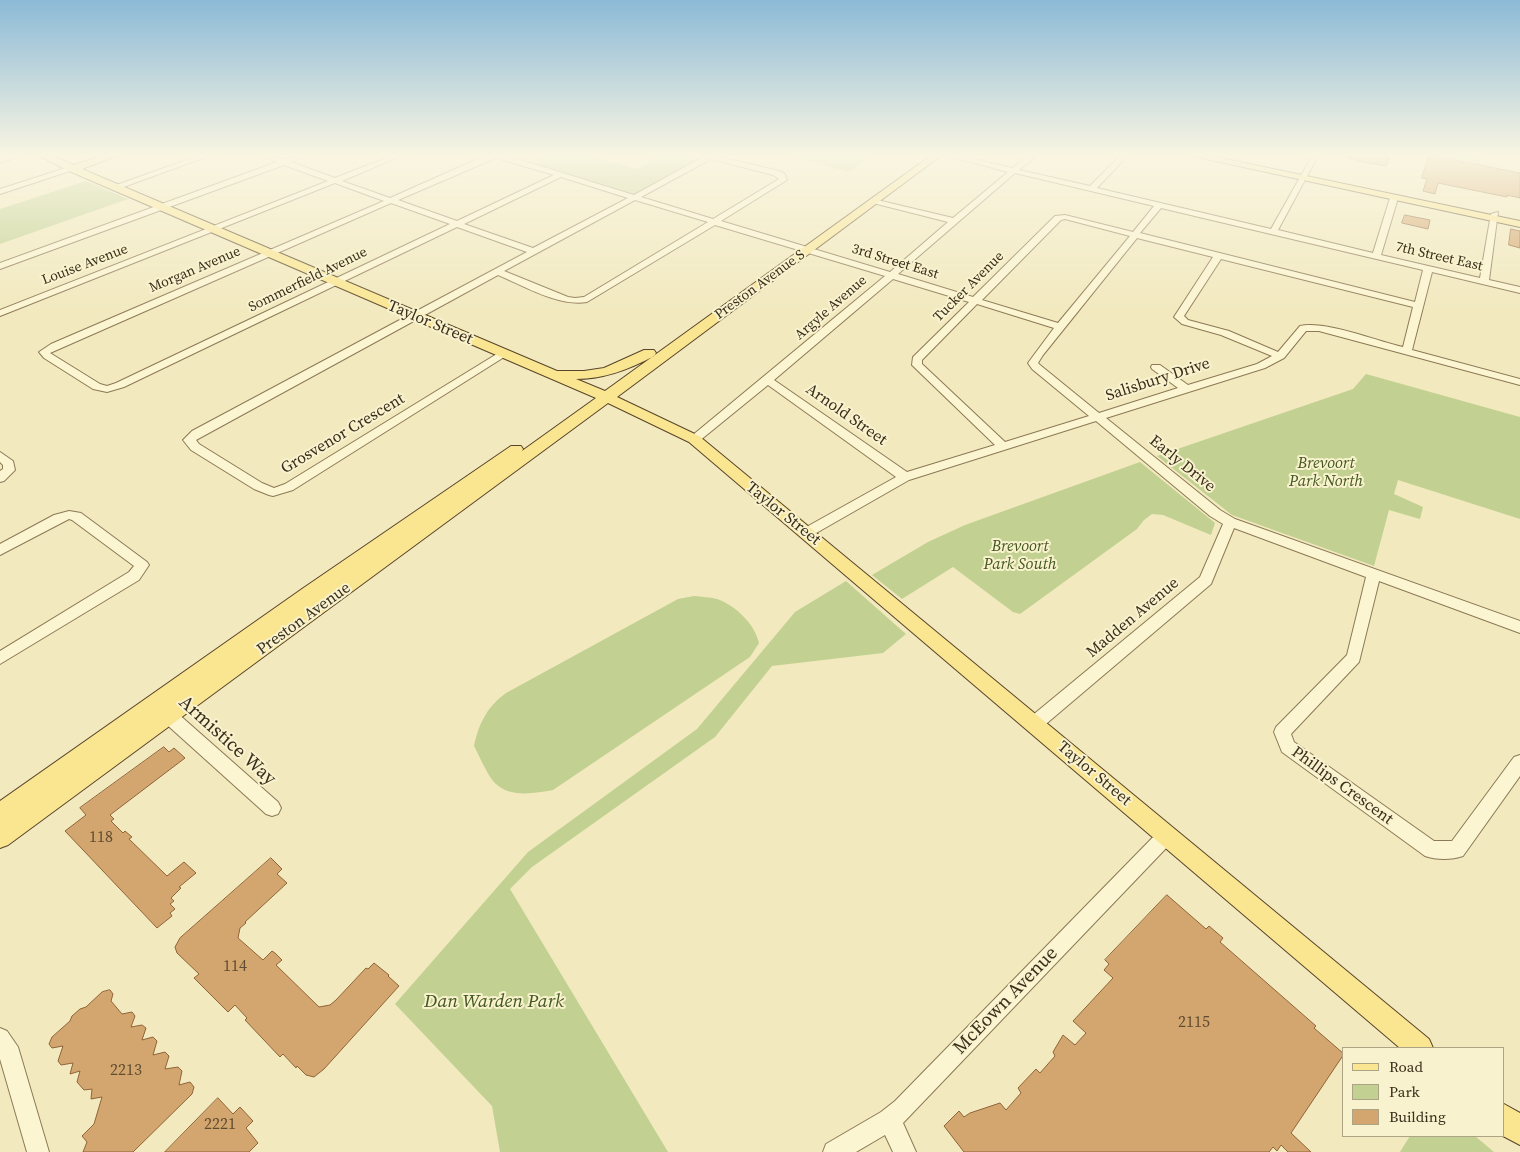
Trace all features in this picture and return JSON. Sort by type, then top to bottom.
[{"type":"main road","name":"Taylor Street","points":[[164,208],[540,371],[601,395],[658,420],[694,439],[1419,1047]]},
{"type":"main road","name":"Preston Avenue S","points":[[601,395],[856,208]]},
{"type":"main road","name":"Preston Avenue S","points":[[601,395],[649,353],[866,208]]},
{"type":"main road","points":[[1449,208],[1520,219]]},
{"type":"main road","points":[[1455,208],[1495,216],[1520,224]]},
{"type":"main road","points":[[540,371],[573,376],[602,373],[632,363],[649,353]]},
{"type":"main road","name":"Preston Avenue","points":[[0,814],[162,709],[601,395]]},
{"type":"main road","name":"Preston Avenue","points":[[0,837],[162,709]]},
{"type":"main road","points":[[1505,1119],[1520,1132]]},
{"type":"street","points":[[0,266],[160,208]]},
{"type":"street","name":"Louise Avenue","points":[[0,313],[268,208]]},
{"type":"street","name":"Morgan Avenue","points":[[68,370],[44,352],[375,208]]},
{"type":"street","points":[[410,208],[535,252]]},
{"type":"street","name":"Sommerfield Avenue","points":[[68,370],[97,387],[107,389],[120,385],[491,208]]},
{"type":"street","points":[[415,316],[617,208]]},
{"type":"street","name":"3rd Street East","points":[[668,208],[1061,327]]},
{"type":"street","points":[[498,272],[565,299],[574,301],[587,299],[736,208]]},
{"type":"street","points":[[901,208],[953,222]]},
{"type":"street","name":"Argyle Avenue","points":[[694,439],[767,381],[970,208]]},
{"type":"street","name":"Early Drive","points":[[1157,208],[1033,363],[1096,418],[1215,513],[1230,522],[1520,627]]},
{"type":"street","name":"7th Street East","points":[[1171,208],[1520,290]]},
{"type":"street","points":[[1273,232],[1287,208]]},
{"type":"street","points":[[1376,256],[1391,208]]},
{"type":"street","points":[[1484,281],[1495,216]]},
{"type":"street","name":"Tucker Avenue","points":[[1004,447],[917,365],[917,359],[1058,218],[1065,217],[1419,306]]},
{"type":"street","points":[[1218,256],[1179,317],[1185,322],[1224,333],[1280,356]]},
{"type":"street","points":[[1407,351],[1428,268]]},
{"type":"street","name":"Grosvenor Crescent","points":[[415,316],[196,434],[189,440],[195,447],[258,486],[273,492],[289,487],[504,354]]},
{"type":"street","name":"Salisbury Drive","points":[[806,533],[905,478],[1261,366],[1280,356],[1303,328],[1310,327],[1407,351],[1520,382]]},
{"type":"street","points":[[1156,367],[1186,389]]},
{"type":"street","name":"Arnold Street","points":[[767,381],[774,384],[905,478]]},
{"type":"street","points":[[0,456],[9,464],[10,470],[0,478]]},
{"type":"street","points":[[0,550],[59,518],[69,515],[76,516],[142,565],[134,576],[0,658]]},
{"type":"street","name":"Madden Avenue","points":[[1034,724],[1206,580],[1230,522]]},
{"type":"street","name":"Phillips Crescent","points":[[1374,574],[1354,658],[1282,732],[1288,747],[1431,850],[1457,850],[1520,762]]},
{"type":"street","name":"Armistice Way","points":[[162,709],[272,808]]},
{"type":"street","name":"McEown Avenue","points":[[834,1152],[889,1120],[903,1109],[1166,836]]},
{"type":"street","points":[[0,1038],[7,1047],[38,1152]]},
{"type":"street","points":[[889,1120],[905,1152]]},
{"type":"green space","points":[[4,208],[103,208],[0,244],[0,209]]},
{"type":"green space","name":"Brevoort Park North","points":[[1366,374],[1520,417],[1520,519],[1398,480],[1394,494],[1423,507],[1420,519],[1389,510],[1374,566],[1232,515],[1157,456],[1353,389]]},
{"type":"green space","name":"Brevoort Park South","points":[[1140,462],[1215,523],[1211,535],[1163,515],[1152,514],[1137,529],[1020,614],[1013,612],[953,567],[902,599],[872,575],[928,542],[965,525]]},
{"type":"green space","name":"Dan Warden Park","points":[[846,581],[906,634],[883,653],[772,666],[715,737],[532,867],[510,889],[668,1152],[500,1152],[492,1106],[395,1004],[528,852],[697,729],[795,612]]},
{"type":"green space","points":[[694,596],[708,597],[724,602],[749,622],[759,643],[750,657],[553,790],[516,793],[502,788],[493,781],[474,746],[478,730],[485,716],[499,698],[678,599]]},
{"type":"green space","points":[[1409,1137],[1476,1137],[1494,1152],[1400,1152]]},
{"type":"building","points":[[1405,215],[1430,220],[1428,229],[1402,223]]},
{"type":"building","points":[[1511,229],[1520,231],[1520,248],[1509,245]]},
{"type":"building","points":[[164,747],[169,752],[174,748],[185,758],[110,815],[114,819],[111,821],[123,833],[125,831],[132,837],[129,839],[167,876],[184,862],[196,873],[179,887],[181,888],[171,898],[174,901],[170,904],[175,909],[170,913],[172,916],[157,928],[65,831],[86,815],[80,808]]},
{"type":"building","points":[[271,858],[282,869],[277,874],[287,883],[245,922],[240,928],[238,938],[263,960],[272,951],[275,953],[282,960],[276,965],[319,1007],[330,1005],[366,968],[368,969],[374,963],[399,986],[324,1069],[314,1077],[306,1075],[297,1066],[296,1068],[283,1054],[280,1057],[245,1020],[247,1018],[235,1005],[228,1012],[194,978],[199,974],[177,953],[175,947],[180,938]]},
{"type":"building","points":[[1167,895],[1206,929],[1209,926],[1223,938],[1220,942],[1316,1026],[1314,1028],[1342,1052],[1342,1057],[1291,1133],[1311,1152],[1288,1152],[1281,1145],[1277,1151],[1273,1147],[1269,1152],[964,1152],[944,1126],[959,1111],[964,1117],[970,1113],[1000,1103],[1006,1110],[1021,1093],[1018,1088],[1036,1069],[1040,1073],[1055,1056],[1053,1052],[1063,1035],[1075,1045],[1086,1033],[1073,1021],[1113,978],[1104,970],[1109,964],[1105,960]]},
{"type":"building","points":[[110,990],[113,994],[111,1001],[122,1014],[132,1012],[135,1016],[131,1027],[142,1025],[146,1028],[142,1040],[153,1037],[157,1041],[153,1055],[165,1052],[169,1056],[165,1069],[178,1067],[182,1071],[179,1085],[190,1082],[194,1087],[192,1094],[133,1152],[83,1152],[87,1142],[82,1136],[94,1124],[102,1097],[91,1099],[92,1089],[84,1090],[77,1082],[80,1071],[70,1074],[73,1063],[61,1065],[58,1061],[63,1046],[52,1048],[49,1044],[52,1037],[70,1021],[72,1016],[80,1009],[86,1007],[102,992]]},
{"type":"building","points":[[218,1098],[233,1114],[240,1107],[253,1121],[246,1128],[258,1143],[249,1152],[165,1152]]}]
